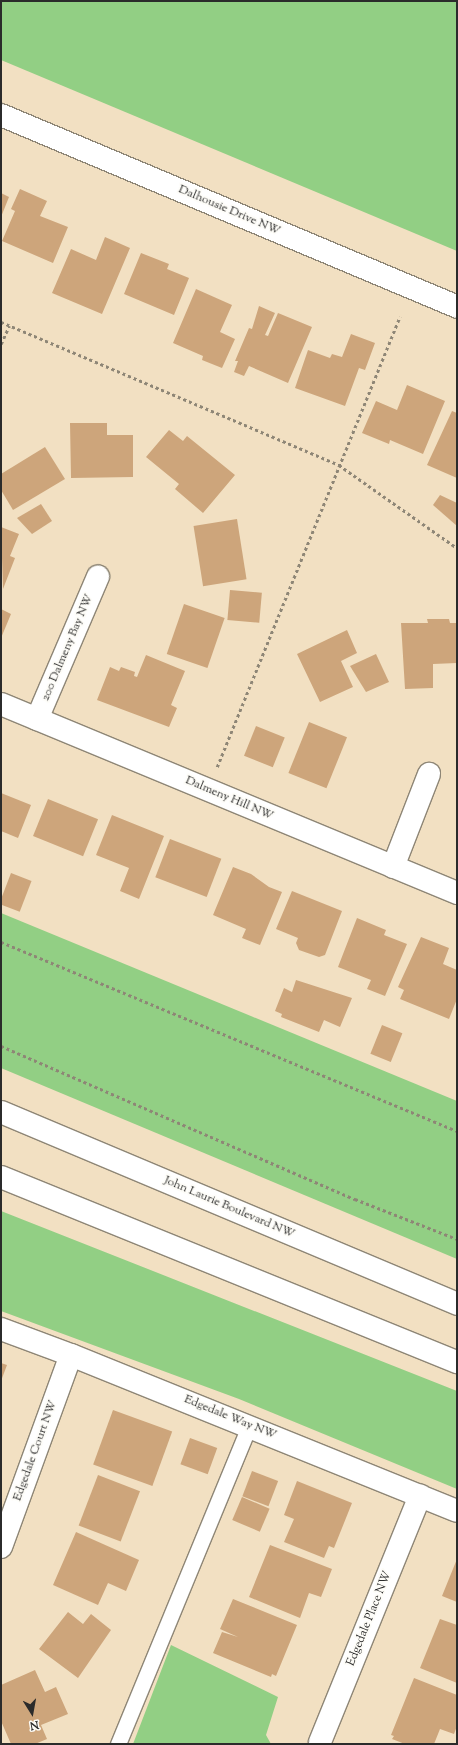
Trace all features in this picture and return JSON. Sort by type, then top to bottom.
[{"type":"street","name":"Dalhousie Drive NW","points":[[1,116],[457,307]]},
{"type":"street","name":"200 Dalmeny Bay NW","points":[[37,719],[98,577]]},
{"type":"street","name":"Dalmeny Hill NW","points":[[1,704],[457,893]]},
{"type":"street","points":[[393,867],[429,774]]},
{"type":"street","name":"John Laurie Boulevard NW","points":[[1,1112],[457,1304]]},
{"type":"street","points":[[1,1177],[457,1362]]},
{"type":"street","name":"Edgedale Way NW","points":[[1,1329],[71,1354],[457,1511]]},
{"type":"street","name":"Edgedale Court NW","points":[[1,1547],[71,1354]]},
{"type":"street","name":"Edgedale Place NW","points":[[320,1742],[420,1496]]},
{"type":"lane","points":[[118,1744],[249,1426]]},
{"type":"path","points":[[208,790],[400,317]]},
{"type":"path","points":[[1,322],[339,465],[457,548]]},
{"type":"path","points":[[1,344],[9,326]]},
{"type":"path","points":[[1,942],[457,1131]]},
{"type":"path","points":[[1,1046],[355,1199],[457,1239]]},
{"type":"green space","points":[[1,1],[457,1],[457,251],[1,60]]},
{"type":"green space","points":[[1,913],[457,1101],[457,1259],[1,1068]]},
{"type":"green space","points":[[1,1211],[457,1391],[457,1489],[239,1399],[1,1311]]},
{"type":"green space","points":[[171,1645],[278,1697],[266,1735],[271,1744],[133,1744]]},
{"type":"building","points":[[20,189],[47,201],[40,216],[68,227],[53,263],[2,241],[15,211],[11,209]]},
{"type":"building","points":[[1,193],[9,197],[1,217]]},
{"type":"building","points":[[105,237],[130,248],[102,314],[52,293],[71,249],[96,260]]},
{"type":"building","points":[[141,253],[169,264],[167,269],[189,278],[174,315],[124,294]]},
{"type":"building","points":[[196,289],[232,305],[220,332],[235,339],[222,368],[202,360],[203,356],[173,343]]},
{"type":"building","points":[[259,306],[275,313],[265,335],[268,336],[278,313],[312,327],[288,383],[249,366],[244,376],[234,372],[238,361],[235,361],[249,328],[252,329]]},
{"type":"building","points":[[351,334],[375,343],[365,370],[359,368],[345,406],[295,388],[308,350],[330,358],[332,354],[342,357]]},
{"type":"building","points":[[407,385],[445,401],[423,454],[390,440],[389,444],[362,433],[376,401],[397,410]]},
{"type":"building","points":[[452,411],[457,413],[457,478],[427,465]]},
{"type":"building","points":[[70,423],[107,423],[107,435],[133,435],[133,477],[71,478]]},
{"type":"building","points":[[169,430],[183,441],[187,436],[235,475],[203,513],[175,489],[179,484],[146,457]]},
{"type":"building","points":[[45,447],[65,479],[13,510],[1,490],[1,474]]},
{"type":"building","points":[[440,495],[457,503],[457,526],[433,505]]},
{"type":"building","points":[[41,504],[52,521],[32,534],[17,518]]},
{"type":"building","points":[[237,519],[247,579],[203,586],[194,526]]},
{"type":"building","points":[[1,527],[19,534],[10,556],[15,558],[3,589]]},
{"type":"building","points":[[230,590],[262,593],[259,623],[227,620]]},
{"type":"building","points":[[184,604],[225,618],[207,668],[167,654]]},
{"type":"building","points":[[1,609],[11,614],[1,638]]},
{"type":"building","points":[[427,619],[449,619],[450,623],[457,623],[457,663],[433,664],[433,688],[405,689],[401,623],[428,623]]},
{"type":"building","points":[[347,630],[357,653],[341,661],[353,687],[320,702],[297,654]]},
{"type":"building","points":[[376,654],[389,682],[366,692],[350,666]]},
{"type":"building","points":[[146,655],[185,671],[171,705],[177,708],[169,727],[97,700],[110,667],[119,671],[121,667],[135,672],[134,676],[137,677]]},
{"type":"building","points":[[309,722],[347,737],[326,788],[288,773]]},
{"type":"building","points":[[256,726],[285,738],[273,767],[244,756]]},
{"type":"building","points":[[1,793],[31,805],[18,838],[1,831]]},
{"type":"building","points":[[48,799],[98,819],[83,856],[33,836]]},
{"type":"building","points":[[112,815],[164,836],[139,899],[120,891],[129,868],[96,855]]},
{"type":"building","points":[[170,839],[221,859],[207,897],[155,877]]},
{"type":"building","points":[[233,867],[251,874],[269,887],[282,892],[260,945],[242,938],[246,929],[213,915]]},
{"type":"building","points":[[11,873],[32,881],[20,912],[1,905],[1,899]]},
{"type":"building","points":[[292,891],[342,911],[325,955],[319,957],[299,950],[296,943],[298,938],[276,929]]},
{"type":"building","points":[[357,918],[386,930],[384,935],[407,944],[385,996],[367,989],[371,980],[338,967]]},
{"type":"building","points":[[421,937],[449,948],[443,964],[457,970],[457,999],[449,1019],[400,999],[404,990],[398,987]]},
{"type":"building","points":[[296,980],[352,998],[340,1027],[324,1020],[319,1032],[281,1017],[282,1014],[275,1011],[284,988],[292,992]]},
{"type":"building","points":[[382,1025],[402,1033],[391,1062],[370,1054]]},
{"type":"building","points":[[1,1363],[7,1365],[1,1381]]},
{"type":"building","points":[[113,1410],[172,1432],[152,1486],[93,1465]]},
{"type":"building","points":[[190,1438],[217,1448],[208,1474],[180,1464]]},
{"type":"building","points":[[252,1471],[278,1481],[268,1506],[242,1496]]},
{"type":"building","points":[[98,1475],[140,1491],[121,1542],[79,1525]]},
{"type":"building","points":[[297,1481],[352,1503],[334,1548],[329,1546],[324,1558],[284,1542],[294,1519],[284,1515]]},
{"type":"building","points":[[242,1497],[270,1509],[260,1532],[232,1520]]},
{"type":"building","points":[[76,1532],[139,1560],[126,1591],[108,1583],[98,1605],[53,1585]]},
{"type":"building","points":[[270,1545],[332,1569],[321,1597],[309,1593],[300,1618],[249,1597]]},
{"type":"building","points":[[457,1559],[457,1602],[442,1596]]},
{"type":"building","points":[[233,1599],[297,1625],[276,1676],[272,1674],[271,1677],[213,1653],[222,1632],[238,1637],[220,1629]]},
{"type":"building","points":[[68,1612],[83,1624],[91,1614],[111,1630],[78,1678],[39,1649]]},
{"type":"building","points":[[440,1619],[457,1625],[457,1683],[420,1668]]},
{"type":"building","points":[[35,1670],[45,1692],[56,1687],[68,1714],[41,1725],[47,1739],[35,1744],[11,1744],[1,1721],[1,1685]]},
{"type":"building","points":[[414,1678],[457,1695],[457,1726],[454,1734],[440,1729],[434,1744],[405,1744],[392,1739],[394,1736],[391,1735]]}]
